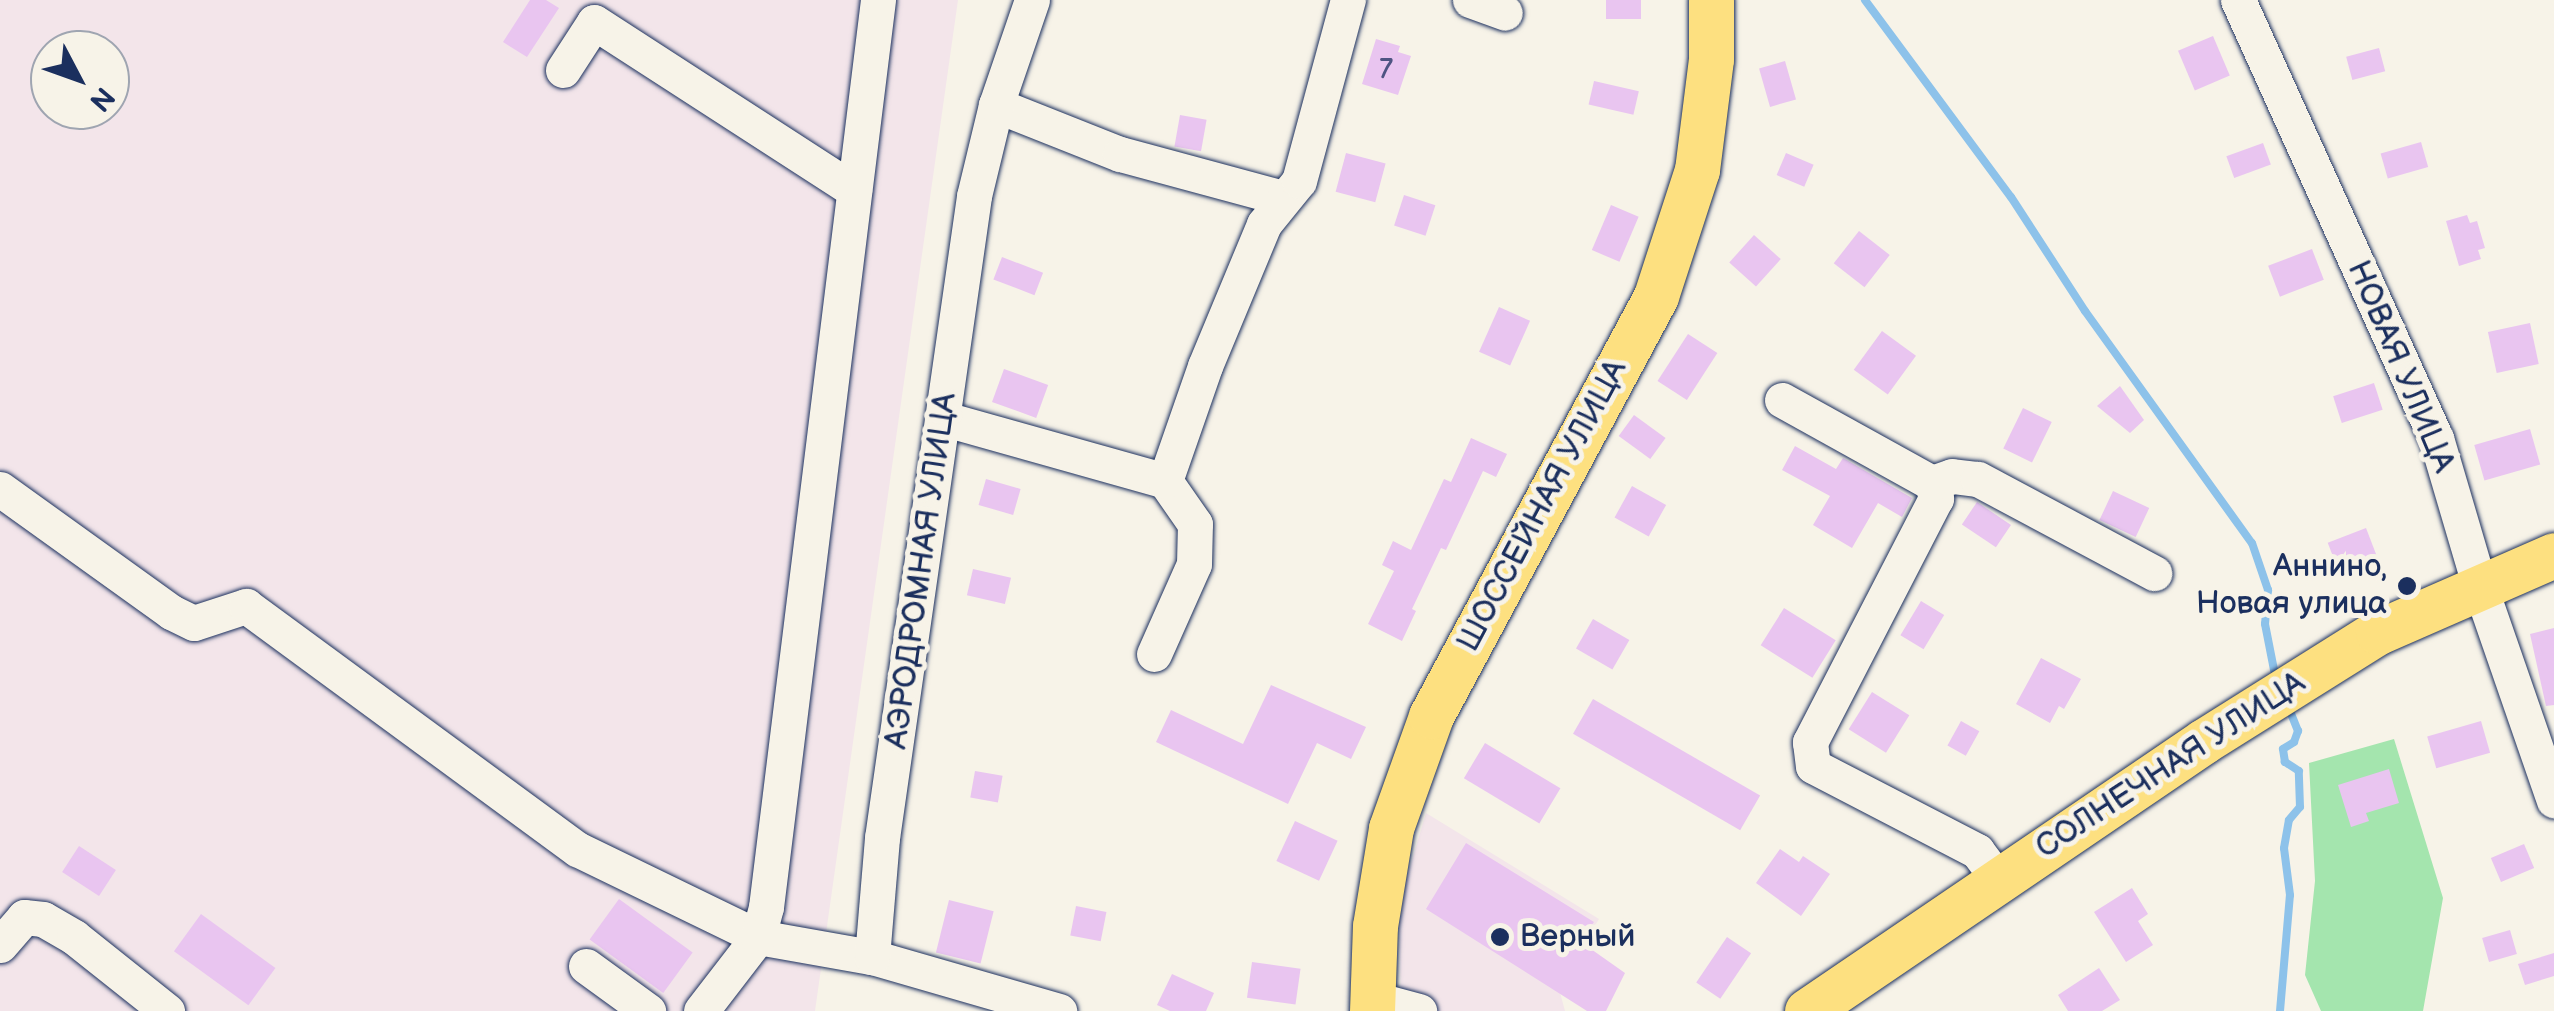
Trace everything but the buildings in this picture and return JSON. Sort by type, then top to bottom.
[{"type":"main road","name":"ШОССЕЙНАЯ УЛИЦА","points":[[1371,1004],[1375,926],[1391,828],[1432,716],[1656,296],[1696,170],[1711,59],[1711,0]]},
{"type":"main road","name":"СОЛНЕЧНАЯ УЛИЦА","points":[[1807,1011],[2204,741],[2362,642],[2479,584],[2554,555]]},
{"type":"street","points":[[702,1011],[758,938],[768,888],[878,0]]},
{"type":"street","name":"АЭРОДРОМНАЯ УЛИЦА","points":[[872,958],[882,838],[974,196],[996,105],[1032,0]]},
{"type":"street","points":[[1165,481],[1257,241],[1299,180],[1348,0]]},
{"type":"street","points":[[1470,0],[1505,12]]},
{"type":"street","name":"НОВАЯ УЛИЦА","points":[[2238,0],[2436,438],[2479,584],[2554,800]]},
{"type":"street","points":[[563,70],[594,22],[854,190]]},
{"type":"street","points":[[996,105],[1120,154],[1283,198]]},
{"type":"street","points":[[1782,400],[1932,483],[1936,498],[1931,515],[1810,742],[1812,766],[1976,851],[1998,880]]},
{"type":"street","points":[[945,419],[1165,481],[1195,524],[1194,564],[1154,654]]},
{"type":"street","points":[[1932,483],[1952,476],[1978,479],[2154,574]]},
{"type":"street","points":[[0,488],[171,612],[194,623],[246,606],[578,849],[758,938],[872,958],[1059,1011]]},
{"type":"street","points":[[0,946],[24,918],[43,919],[74,937],[167,1011]]},
{"type":"street","points":[[586,966],[648,1011]]},
{"type":"street","points":[[1371,1004],[1418,1011]]},
{"type":"shaded area","points":[[0,0],[958,0],[815,1011],[0,1011]]},
{"type":"shaded area","points":[[1426,813],[1599,919],[1558,985],[1565,1011],[1401,1011],[1399,904]]},
{"type":"green space","points":[[2394,739],[2443,898],[2423,1011],[2321,1011],[2305,975],[2315,881],[2309,763]]},
{"type":"waterway","points":[[1865,0],[2011,197],[2085,311],[2252,543],[2268,590],[2265,624],[2274,670]]},
{"type":"waterway","points":[[2280,1011],[2290,895],[2284,848],[2289,820],[2300,807],[2299,771],[2285,762],[2283,749],[2294,742],[2298,731],[2290,711]]},
{"type":"place","name":"Аннино, Новая улица","points":[[2407,586]]},
{"type":"place","name":"Верный","points":[[1500,937]]}]
